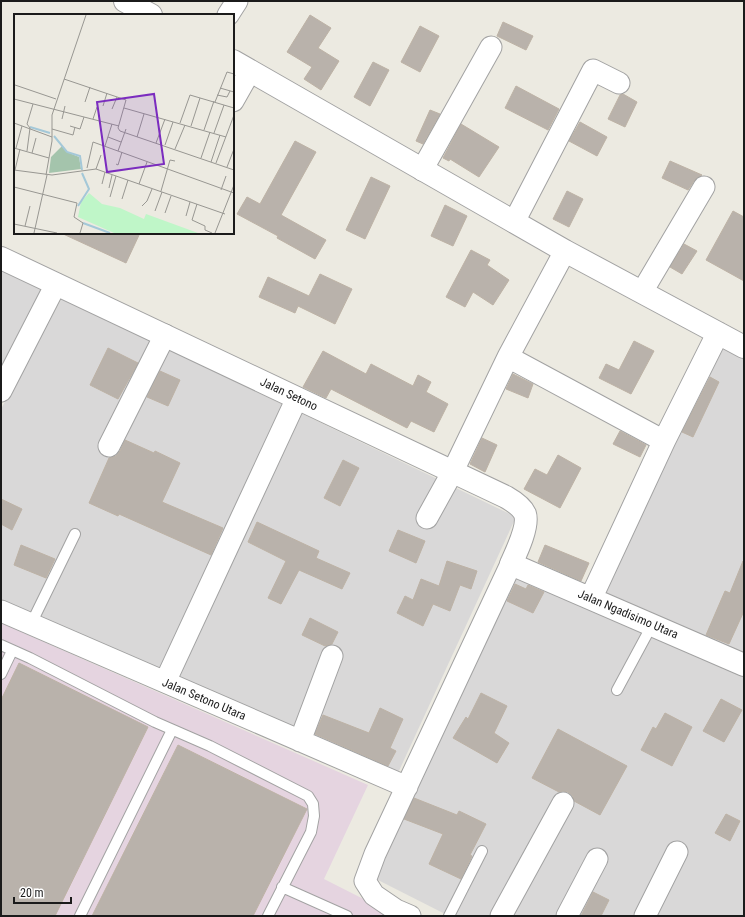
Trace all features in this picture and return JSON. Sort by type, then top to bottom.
[{"type":"street","points":[[125,1],[148,14]]},
{"type":"street","points":[[229,14],[238,1]]},
{"type":"street","points":[[422,170],[491,47]]},
{"type":"street","points":[[234,97],[242,66],[565,251],[718,334],[744,346]]},
{"type":"street","points":[[514,222],[594,70],[619,83]]},
{"type":"street","points":[[642,292],[704,187]]},
{"type":"street","points":[[427,518],[453,471],[508,357],[565,251]]},
{"type":"street","name":"Jalan Setono","points":[[1,258],[506,497],[519,506],[525,515],[525,525],[511,564]]},
{"type":"street","points":[[1,391],[56,284]]},
{"type":"street","points":[[591,598],[664,441],[718,334]]},
{"type":"street","points":[[109,446],[164,335]]},
{"type":"street","points":[[508,357],[664,441]]},
{"type":"street","points":[[165,682],[297,398]]},
{"type":"street","points":[[410,916],[396,910],[374,895],[365,881],[375,854],[511,564]]},
{"type":"street","name":"Jalan Ngadisimo Utara","points":[[511,564],[744,665]]},
{"type":"street","name":"Jalan Setono Utara","points":[[1,611],[407,788]]},
{"type":"street","points":[[300,741],[332,656]]},
{"type":"street","points":[[501,916],[563,803]]},
{"type":"street","points":[[645,916],[677,852]]},
{"type":"street","points":[[567,916],[598,859]]},
{"type":"lane","points":[[31,624],[75,534]]},
{"type":"lane","points":[[617,690],[652,625]]},
{"type":"lane","points":[[1,645],[30,658],[172,730],[210,746],[308,796],[313,804],[314,816],[310,832],[268,916]]},
{"type":"lane","points":[[1,674],[12,651]]},
{"type":"lane","points":[[80,916],[172,730]]},
{"type":"lane","points":[[449,916],[482,851]]},
{"type":"lane","points":[[282,887],[328,912],[347,916]]},
{"type":"shaded area","points":[[1,269],[43,290],[1,370]]},
{"type":"shaded area","points":[[62,298],[516,517],[398,773],[1,601],[1,409]]},
{"type":"shaded area","points":[[720,343],[744,356],[744,654],[599,594]]},
{"type":"shaded area","points":[[516,571],[744,668],[744,916],[449,916],[376,879]]},
{"type":"shaded area","points":[[1,623],[368,785],[324,879],[397,916],[1,916]]},
{"type":"building","points":[[310,15],[331,28],[318,48],[339,61],[321,90],[304,79],[312,67],[287,52]]},
{"type":"building","points":[[503,22],[533,36],[526,50],[497,36]]},
{"type":"building","points":[[420,26],[439,36],[420,72],[401,62]]},
{"type":"building","points":[[373,62],[389,70],[370,106],[354,97]]},
{"type":"building","points":[[516,86],[559,109],[548,130],[505,108]]},
{"type":"building","points":[[623,94],[637,102],[625,127],[608,119],[620,95]]},
{"type":"building","points":[[430,110],[440,114],[423,144],[416,141]]},
{"type":"building","points":[[580,122],[607,137],[597,156],[569,141]]},
{"type":"building","points":[[461,124],[499,147],[479,177],[450,159],[449,161],[443,158]]},
{"type":"building","points":[[295,141],[316,152],[281,215],[326,240],[315,259],[277,238],[278,236],[237,214],[247,197],[260,204]]},
{"type":"building","points":[[670,161],[702,175],[694,181],[688,190],[662,178]]},
{"type":"building","points":[[371,177],[390,186],[365,239],[346,230]]},
{"type":"building","points":[[567,191],[583,199],[569,227],[553,219]]},
{"type":"building","points":[[445,205],[467,216],[453,246],[431,236]]},
{"type":"building","points":[[733,211],[744,217],[744,281],[706,260]]},
{"type":"building","points":[[63,234],[140,234],[126,263]]},
{"type":"building","points":[[684,244],[697,251],[682,274],[670,267]]},
{"type":"building","points":[[471,250],[490,260],[487,265],[509,280],[493,305],[473,292],[465,307],[446,297]]},
{"type":"building","points":[[320,274],[352,289],[335,324],[298,306],[295,313],[259,297],[268,277],[309,296]]},
{"type":"building","points":[[634,341],[654,351],[631,394],[599,378],[606,364],[619,370]]},
{"type":"building","points":[[108,348],[138,363],[118,399],[90,385]]},
{"type":"building","points":[[323,351],[366,374],[371,364],[413,386],[418,375],[431,382],[426,392],[448,404],[434,432],[411,421],[407,428],[331,389],[326,398],[303,387]]},
{"type":"building","points":[[160,371],[180,380],[168,406],[147,397]]},
{"type":"building","points":[[513,374],[533,384],[528,398],[506,389]]},
{"type":"building","points":[[710,377],[719,382],[693,437],[682,432]]},
{"type":"building","points":[[620,431],[646,445],[640,457],[613,444]]},
{"type":"building","points":[[482,438],[497,445],[485,472],[470,464]]},
{"type":"building","points":[[125,440],[154,453],[155,451],[180,463],[162,502],[223,528],[211,555],[119,514],[118,516],[89,503],[109,458],[116,456]]},
{"type":"building","points":[[558,455],[581,468],[560,508],[524,489],[535,469],[547,475]]},
{"type":"building","points":[[343,460],[359,468],[340,506],[324,498]]},
{"type":"building","points":[[1,499],[22,509],[12,530],[1,524]]},
{"type":"building","points":[[257,522],[319,551],[316,558],[350,573],[342,589],[299,570],[281,604],[268,598],[286,561],[248,542]]},
{"type":"building","points":[[398,530],[425,541],[416,563],[389,551]]},
{"type":"building","points":[[21,545],[55,559],[46,578],[14,565]]},
{"type":"building","points":[[545,545],[589,563],[581,581],[538,562]]},
{"type":"building","points":[[447,561],[477,571],[471,589],[460,585],[450,611],[433,604],[423,626],[397,613],[405,596],[413,600],[421,579],[439,586]]},
{"type":"building","points":[[743,561],[744,611],[729,644],[706,635],[725,591],[730,593]]},
{"type":"building","points":[[515,584],[526,589],[528,585],[544,592],[533,613],[507,601]]},
{"type":"building","points":[[310,618],[338,632],[332,644],[325,646],[302,635]]},
{"type":"building","points":[[19,663],[148,727],[55,916],[1,916],[1,700]]},
{"type":"building","points":[[481,693],[507,706],[494,733],[509,743],[497,763],[453,738],[466,717],[468,719]]},
{"type":"building","points":[[721,699],[742,710],[724,742],[703,731]]},
{"type":"building","points":[[380,708],[403,719],[390,748],[396,751],[388,766],[315,734],[323,715],[369,733]]},
{"type":"building","points":[[665,713],[692,727],[672,766],[641,750],[653,727],[656,729]]},
{"type":"building","points":[[558,729],[627,766],[600,815],[574,801],[573,796],[568,792],[559,792],[532,778]]},
{"type":"building","points":[[178,745],[307,809],[253,916],[92,916]]},
{"type":"building","points":[[414,798],[457,815],[459,811],[486,824],[470,855],[472,856],[461,879],[429,864],[443,834],[404,819]]},
{"type":"building","points":[[726,814],[740,821],[730,841],[715,833]]},
{"type":"building","points":[[593,892],[609,900],[601,916],[581,916]]}]
